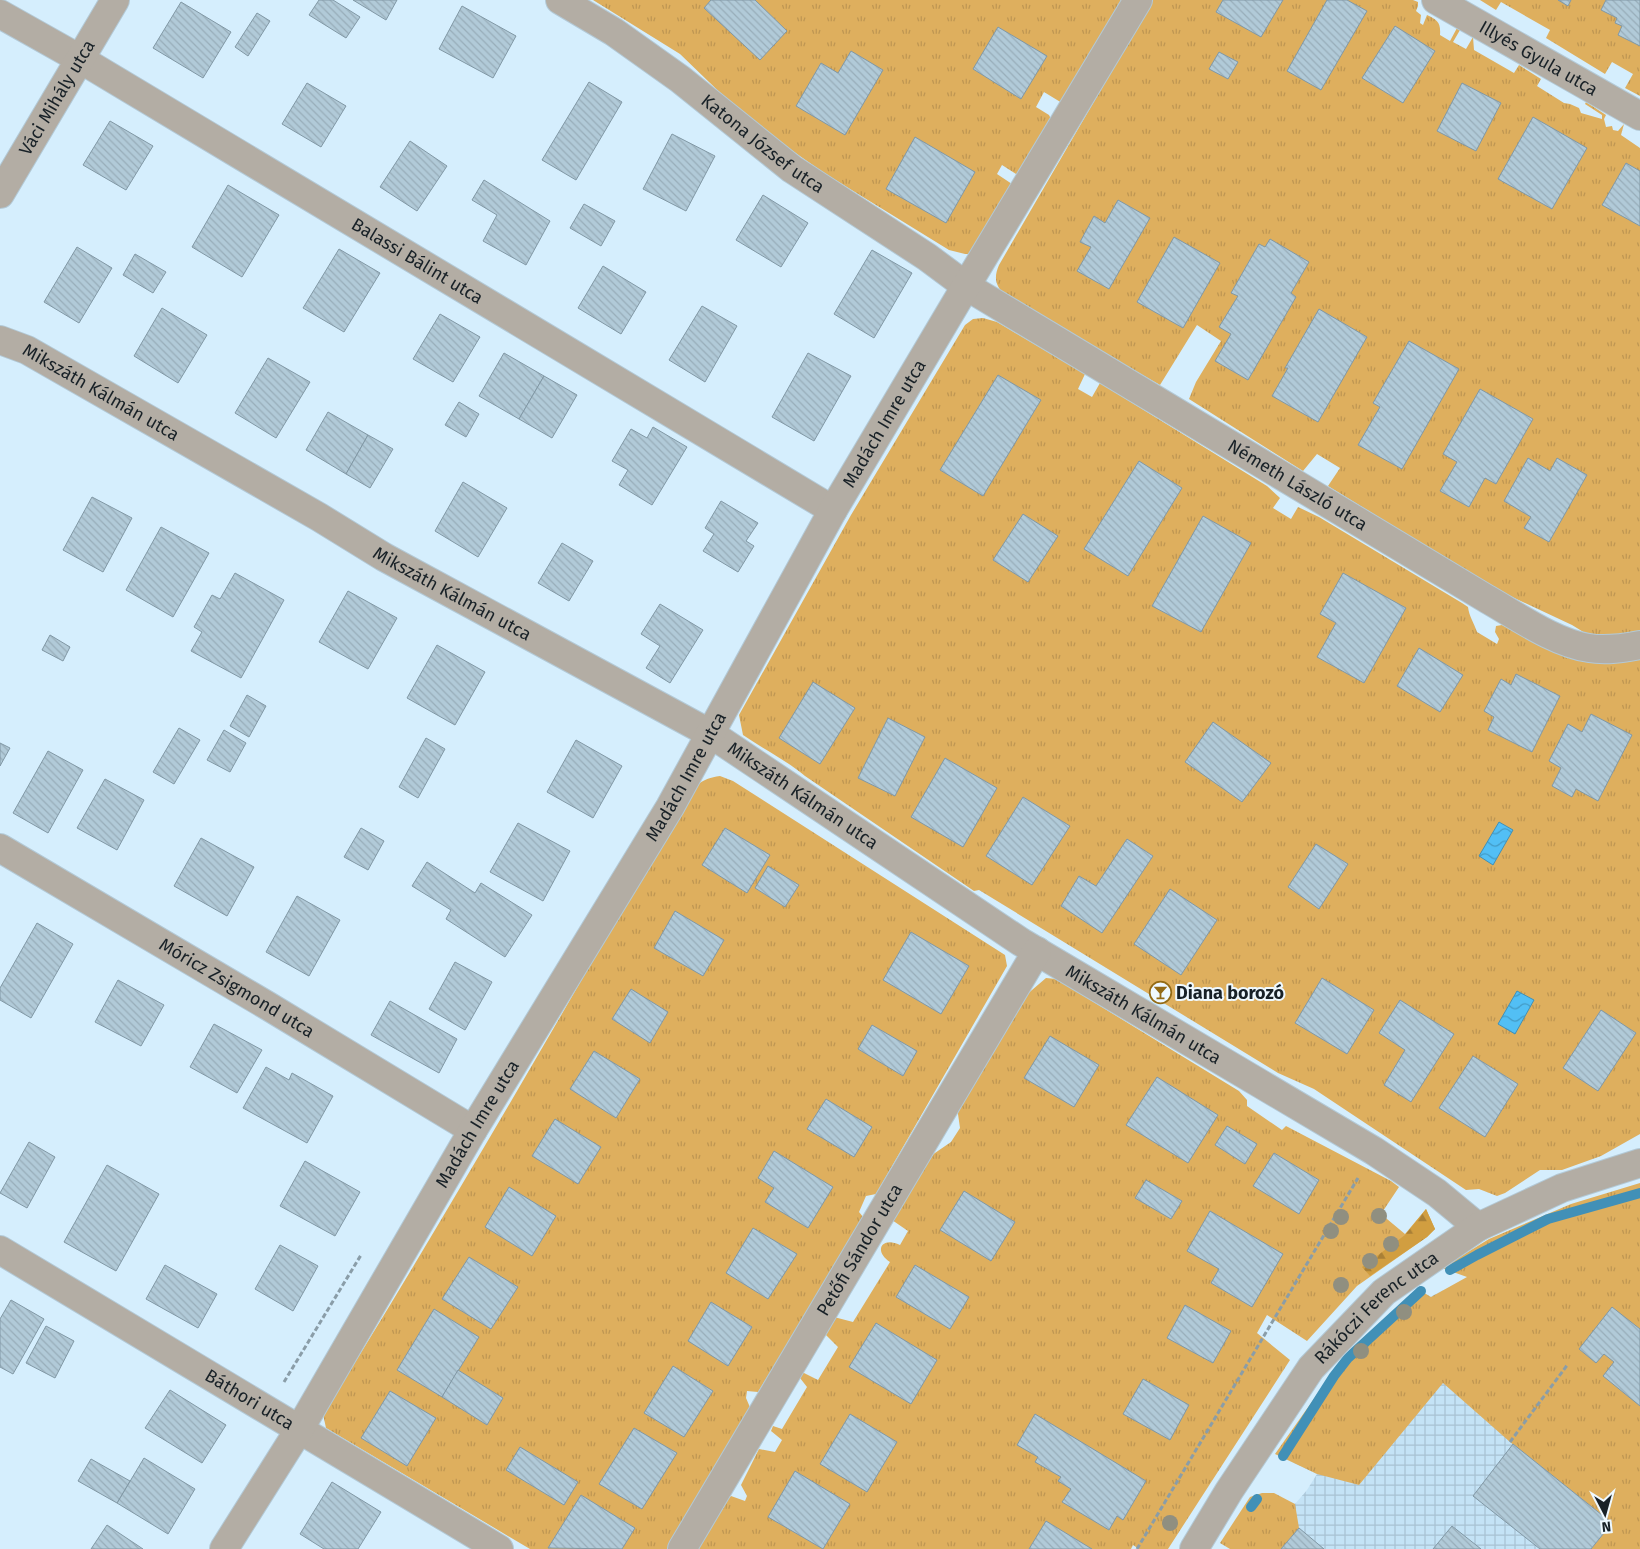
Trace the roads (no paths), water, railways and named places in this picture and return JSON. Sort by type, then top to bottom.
[{"type":"street","name":"Váci Mihály utca","points":[[0,194],[115,0]]},
{"type":"street","name":"Katona József utca","points":[[560,0],[614,32],[680,79],[792,169],[926,257],[966,286]]},
{"type":"street","name":"Madách Imre utca","points":[[224,1549],[299,1430],[473,1130],[670,807],[834,510],[1138,0]]},
{"type":"street","name":"Illyés Gyula utca","points":[[1436,0],[1640,116]]},
{"type":"street","name":"Balassi Bálint utca","points":[[0,14],[80,59],[834,510]]},
{"type":"street","name":"Németh László utca","points":[[966,286],[1487,599],[1536,626],[1561,639],[1589,648],[1611,649],[1640,645]]},
{"type":"street","name":"Mikszáth Kálmán utca","points":[[0,340],[27,350],[319,517],[384,557],[711,734],[1037,951],[1374,1151],[1437,1194],[1478,1227]]},
{"type":"street","name":"Móricz Zsigmond utca","points":[[0,848],[268,1006],[473,1130]]},
{"type":"street","name":"Petőfi Sándor utca","points":[[682,1549],[1037,951]]},
{"type":"street","name":"Rákóczi Ferenc utca","points":[[1194,1549],[1229,1491],[1311,1368],[1384,1292],[1478,1227],[1562,1188],[1640,1163]]},
{"type":"street","name":"Báthori utca","points":[[0,1250],[499,1549]]},
{"type":"water","points":[[1499,822],[1513,830],[1493,865],[1479,856]]},
{"type":"water","points":[[1517,991],[1534,1000],[1515,1034],[1498,1024]]},
{"type":"waterway","points":[[1450,1270],[1548,1219],[1640,1193]]},
{"type":"waterway","points":[[1283,1456],[1334,1376],[1348,1358],[1421,1291]]},
{"type":"waterway","points":[[1251,1507],[1257,1499]]},
{"type":"place","name":"Diana borozó","points":[[1160,993]]}]
